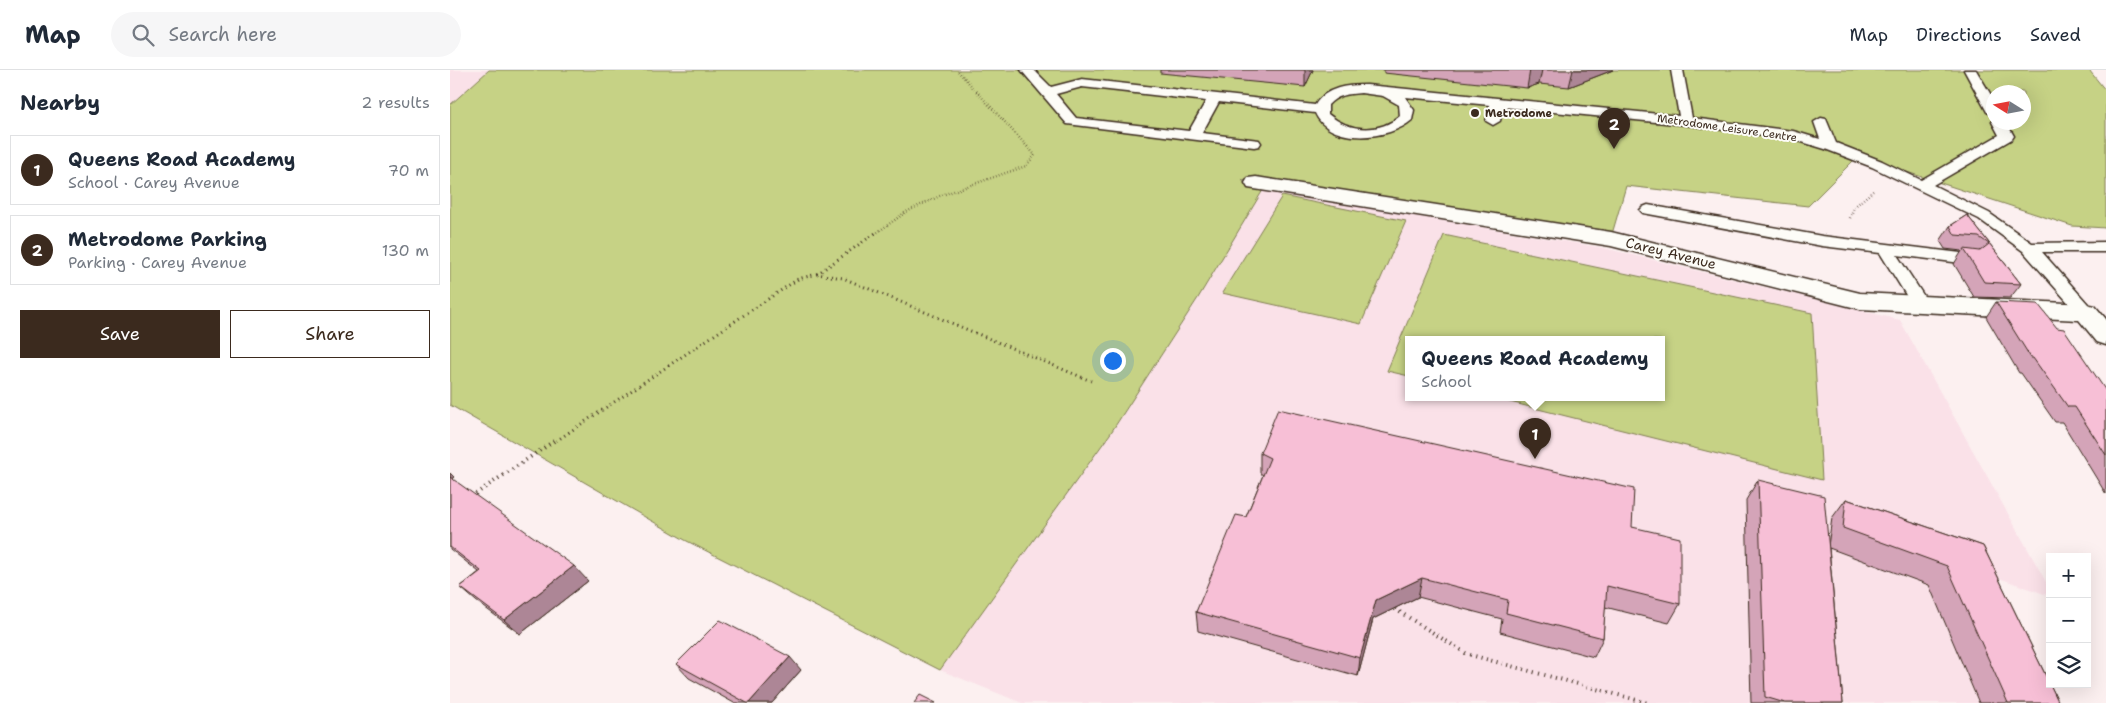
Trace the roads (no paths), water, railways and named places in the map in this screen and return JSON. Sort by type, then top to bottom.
[{"type":"street","name":"Carey Avenue","points":[[1256,183],[1611,238],[1860,301],[2086,312]]},
{"type":"street","points":[[2086,312],[2106,336]]},
{"type":"lane","points":[[1027,70],[1072,121],[1254,143]]},
{"type":"lane","points":[[1677,70],[1686,121]]},
{"type":"lane","points":[[1970,70],[1986,98]]},
{"type":"lane","points":[[1048,92],[1082,83],[1320,110]]},
{"type":"lane","name":"Metrodome Leisure Centre","points":[[1464,99],[1440,103],[1408,112],[1403,122],[1390,129],[1360,132],[1332,124],[1322,115],[1320,110],[1324,101],[1341,92],[1358,89],[1376,90],[1686,121],[1793,136],[1830,146],[1909,178],[1984,216],[2029,248],[2086,312]]},
{"type":"lane","name":"Metrodome Leisure Centre","points":[[1376,90],[1402,101],[1408,112]]},
{"type":"lane","points":[[1193,136],[1214,99]]},
{"type":"lane","points":[[1494,121],[1497,102]]},
{"type":"lane","points":[[1822,122],[1830,146]]},
{"type":"lane","points":[[1923,185],[2007,136],[2004,130]]},
{"type":"lane","points":[[1648,210],[1853,246],[1969,259]]},
{"type":"lane","points":[[2029,248],[2106,247]]},
{"type":"lane","points":[[1886,250],[1920,304]]},
{"type":"place","name":"Metrodome","points":[[1475,113]]},
{"type":"place","name":"Metrodome Parking","points":[[1614,149]]},
{"type":"place","name":"Queens Road Academy","points":[[1535,459]]}]
